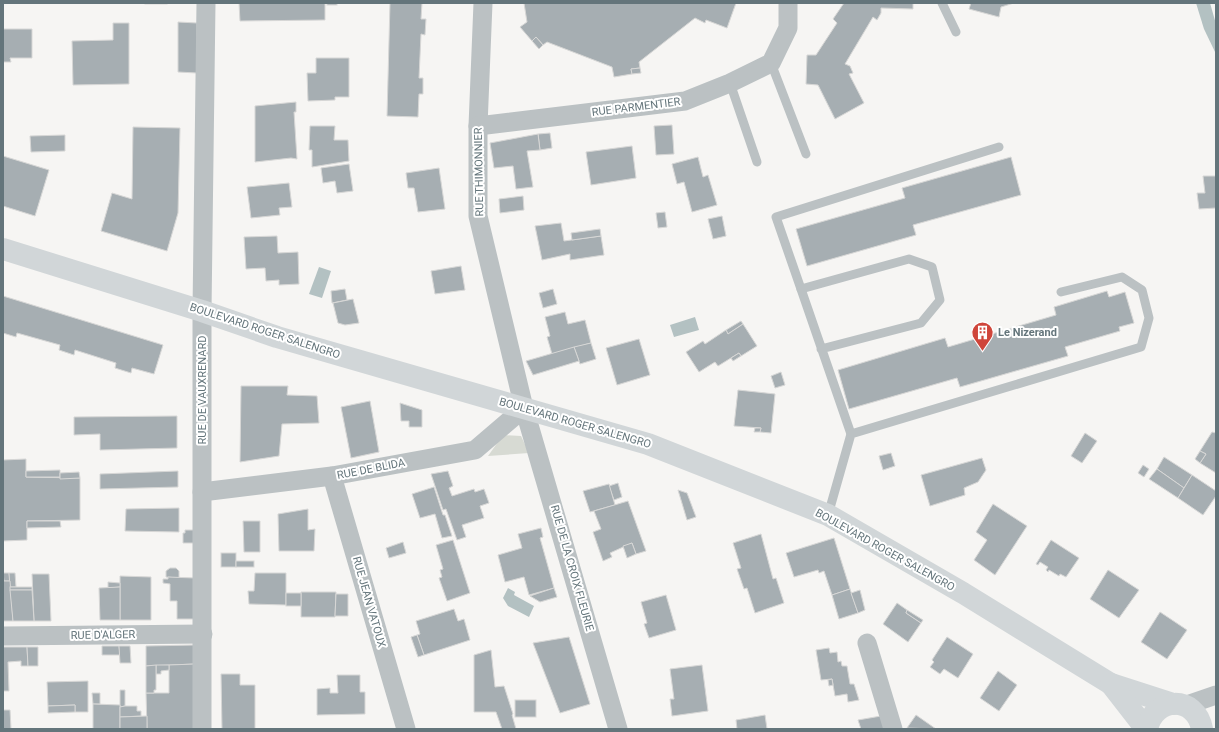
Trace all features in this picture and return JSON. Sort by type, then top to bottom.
[{"type":"main road","name":"BOULEVARD ROGER SALENGRO","points":[[3,249],[202,311],[277,337],[648,444],[828,515],[963,593],[1111,684],[1179,705]]},
{"type":"main road","name":"BOULEVARD ROGER SALENGRO","points":[[1111,684],[1146,729]]},
{"type":"main road","points":[[1146,729],[1152,715],[1158,709],[1179,705],[1192,710],[1202,726]]},
{"type":"street","name":"RUE DE VAUXRENARD","points":[[202,729],[202,311],[206,3]]},
{"type":"street","name":"RUE THIMONNIER","points":[[483,3],[478,126],[478,216],[524,408]]},
{"type":"street","points":[[771,63],[788,28],[788,3]]},
{"type":"street","name":"RUE PARMENTIER","points":[[478,126],[685,101],[730,83],[771,63]]},
{"type":"street","name":"RUE DE BLIDA","points":[[202,492],[332,476],[475,450],[524,408]]},
{"type":"street","name":"RUE DE LA CROIX FLEURIE","points":[[524,408],[618,729]]},
{"type":"street","name":"RUE JEAN VATOUX","points":[[332,476],[406,729]]},
{"type":"street","name":"RUE D'ALGER","points":[[3,636],[203,634]]},
{"type":"street","points":[[867,643],[894,729]]},
{"type":"street","points":[[1179,705],[1216,695]]},
{"type":"street","points":[[1202,726],[1216,705]]},
{"type":"lane","points":[[942,3],[956,32]]},
{"type":"lane","points":[[771,63],[806,154]]},
{"type":"lane","points":[[730,83],[757,162]]},
{"type":"lane","points":[[828,515],[851,434],[776,216],[999,147]]},
{"type":"lane","points":[[801,289],[909,260],[932,267],[940,300],[921,323],[822,349]]},
{"type":"lane","points":[[851,434],[1141,347],[1149,318],[1142,290],[1122,277],[1061,292]]},
{"type":"shaded area","points":[[1196,3],[1210,3],[1216,24],[1216,54],[1204,29]]},
{"type":"shaded area","points":[[319,267],[331,271],[322,298],[309,294]]},
{"type":"shaded area","points":[[695,317],[699,330],[674,337],[670,325]]},
{"type":"shaded area","points":[[503,435],[521,436],[529,453],[488,456]]},
{"type":"shaded area","points":[[508,588],[515,592],[514,595],[534,606],[529,617],[508,606],[503,598]]},
{"type":"building","points":[[167,3],[167,4],[145,4]]},
{"type":"building","points":[[239,3],[325,3],[325,20],[240,21]]},
{"type":"building","points":[[327,3],[337,3],[337,5],[327,5]]},
{"type":"building","points":[[390,3],[422,3],[421,19],[426,19],[425,35],[421,34],[419,78],[423,78],[423,94],[419,94],[418,117],[387,116]]},
{"type":"building","points":[[524,3],[736,3],[727,28],[706,20],[705,23],[695,18],[639,62],[640,68],[631,69],[632,74],[614,77],[612,67],[547,42],[543,45],[536,37],[532,41],[520,27],[527,22]]},
{"type":"building","points":[[844,3],[913,3],[913,9],[881,8],[881,13],[877,20],[873,17],[845,64],[850,66],[853,73],[849,74],[864,103],[835,119],[818,85],[806,84],[807,55],[816,55],[837,23],[833,19]]},
{"type":"building","points":[[971,3],[1014,3],[1001,7],[999,17],[969,9]]},
{"type":"building","points":[[178,22],[197,23],[197,73],[178,72]]},
{"type":"building","points":[[113,23],[129,23],[129,84],[73,85],[72,41],[113,40]]},
{"type":"building","points":[[3,29],[32,29],[32,58],[10,58],[11,62],[3,62]]},
{"type":"building","points":[[536,37],[543,45],[539,49],[532,41]]},
{"type":"building","points":[[316,58],[349,58],[349,97],[335,97],[335,100],[308,101],[307,73],[316,73]]},
{"type":"building","points":[[640,68],[641,73],[632,74],[631,69]]},
{"type":"building","points":[[296,102],[296,112],[294,112],[297,159],[291,158],[255,162],[255,106]]},
{"type":"building","points":[[672,125],[674,154],[656,155],[654,126]]},
{"type":"building","points":[[310,126],[335,126],[334,140],[348,140],[349,161],[312,167],[312,150],[309,150]]},
{"type":"building","points":[[133,127],[180,128],[178,213],[167,251],[101,231],[112,193],[132,199]]},
{"type":"building","points":[[550,133],[552,148],[540,150],[538,134]]},
{"type":"building","points":[[538,134],[540,150],[527,151],[533,187],[516,189],[513,166],[494,168],[490,143]]},
{"type":"building","points":[[65,135],[65,151],[31,152],[30,136]]},
{"type":"building","points":[[632,146],[636,178],[591,185],[586,152]]},
{"type":"building","points":[[3,156],[49,170],[35,216],[3,206]]},
{"type":"building","points":[[698,157],[703,177],[708,175],[717,205],[692,212],[684,182],[677,184],[672,164]]},
{"type":"building","points":[[1011,157],[1021,195],[913,225],[916,235],[807,266],[796,229],[905,198],[902,188]]},
{"type":"building","points":[[349,164],[353,191],[337,193],[335,181],[323,183],[321,168]]},
{"type":"building","points":[[439,168],[445,209],[418,212],[414,188],[408,188],[406,173]]},
{"type":"building","points":[[1203,176],[1216,176],[1216,208],[1199,209],[1197,193],[1205,193]]},
{"type":"building","points":[[289,183],[292,207],[279,208],[280,215],[251,218],[247,187]]},
{"type":"building","points":[[523,196],[524,210],[500,213],[499,199]]},
{"type":"building","points":[[665,212],[667,227],[658,228],[656,213]]},
{"type":"building","points":[[722,216],[726,236],[713,239],[708,219]]},
{"type":"building","points":[[561,223],[564,241],[601,236],[604,255],[570,260],[570,254],[542,260],[535,226]]},
{"type":"building","points":[[600,229],[601,236],[572,240],[571,233]]},
{"type":"building","points":[[277,236],[278,253],[298,252],[299,284],[279,285],[279,280],[266,281],[265,268],[246,269],[244,237]]},
{"type":"building","points":[[461,266],[465,290],[435,294],[431,271]]},
{"type":"building","points":[[345,289],[347,300],[332,303],[331,291]]},
{"type":"building","points":[[553,289],[557,304],[543,308],[539,293]]},
{"type":"building","name":"Le Nizerand","points":[[1107,291],[1109,297],[1125,292],[1134,323],[1119,327],[1120,331],[1065,347],[1068,356],[960,387],[957,378],[849,409],[838,370],[945,338],[948,347],[1056,315],[1054,307]]},
{"type":"building","points":[[3,296],[163,345],[154,374],[132,368],[131,373],[115,368],[116,363],[75,350],[74,355],[59,350],[60,345],[17,333],[16,337],[3,333]]},
{"type":"building","points":[[353,299],[359,323],[345,325],[338,323],[333,303]]},
{"type":"building","points":[[565,312],[568,324],[585,320],[591,343],[552,354],[547,337],[550,336],[545,317]]},
{"type":"building","points":[[741,321],[743,324],[728,334],[726,330]]},
{"type":"building","points":[[743,324],[757,346],[741,356],[739,353],[718,366],[715,362],[699,372],[686,352],[703,341],[705,344],[726,330],[728,334]]},
{"type":"building","points":[[639,339],[650,375],[617,385],[606,348]]},
{"type":"building","points":[[591,343],[596,359],[580,364],[574,347]]},
{"type":"building","points":[[574,347],[579,361],[533,375],[526,361]]},
{"type":"building","points":[[739,353],[741,356],[733,361],[731,358]]},
{"type":"building","points":[[781,372],[785,385],[775,388],[771,376]]},
{"type":"building","points":[[241,386],[288,386],[287,395],[317,396],[319,423],[282,424],[279,456],[240,462]]},
{"type":"building","points":[[738,390],[775,394],[771,433],[760,432],[761,428],[734,426]]},
{"type":"building","points":[[370,401],[379,452],[351,458],[341,407]]},
{"type":"building","points":[[400,403],[422,410],[422,427],[409,427],[409,421],[401,421]]},
{"type":"building","points":[[177,416],[177,448],[100,450],[100,434],[74,435],[74,417]]},
{"type":"building","points":[[755,428],[761,428],[760,432],[754,432]]},
{"type":"building","points":[[1212,432],[1216,433],[1216,473],[1200,463],[1206,454],[1200,451]]},
{"type":"building","points":[[1085,433],[1097,441],[1082,463],[1071,456]]},
{"type":"building","points":[[1200,451],[1206,454],[1200,463],[1195,459]]},
{"type":"building","points":[[891,453],[895,466],[883,470],[879,456]]},
{"type":"building","points":[[1164,457],[1192,475],[1184,488],[1157,469]]},
{"type":"building","points":[[982,458],[986,470],[978,482],[964,488],[965,495],[930,506],[921,475]]},
{"type":"building","points":[[26,459],[26,477],[80,478],[80,520],[27,521],[27,540],[3,541],[3,460]]},
{"type":"building","points":[[1143,465],[1149,469],[1144,477],[1138,473]]},
{"type":"building","points":[[1157,469],[1184,488],[1178,498],[1149,479]]},
{"type":"building","points":[[60,470],[60,477],[26,477],[26,471]]},
{"type":"building","points":[[178,471],[178,487],[100,489],[100,474]]},
{"type":"building","points":[[448,471],[453,486],[449,488],[452,496],[474,489],[475,492],[484,489],[489,503],[480,506],[484,518],[462,525],[466,537],[457,540],[446,509],[443,510],[431,474]]},
{"type":"building","points":[[79,472],[80,478],[60,479],[60,473]]},
{"type":"building","points":[[1192,475],[1216,491],[1216,496],[1203,515],[1178,498]]},
{"type":"building","points":[[618,483],[622,497],[614,500],[609,486]]},
{"type":"building","points":[[609,484],[615,505],[590,512],[583,491]]},
{"type":"building","points":[[434,487],[443,515],[445,515],[452,536],[442,538],[435,514],[420,518],[412,494]]},
{"type":"building","points":[[678,490],[687,493],[696,517],[687,520]]},
{"type":"building","points":[[628,501],[646,551],[636,554],[632,543],[610,553],[612,557],[603,561],[593,532],[601,529],[594,511]]},
{"type":"building","points":[[993,504],[1027,526],[995,575],[974,560],[987,540],[976,532]]},
{"type":"building","points":[[179,508],[179,532],[125,531],[126,509]]},
{"type":"building","points":[[308,509],[308,530],[315,529],[314,551],[279,551],[278,514]]},
{"type":"building","points":[[27,521],[60,521],[61,527],[27,528]]},
{"type":"building","points":[[243,521],[260,521],[260,552],[244,552]]},
{"type":"building","points":[[541,528],[543,537],[540,538],[554,588],[529,595],[524,577],[505,582],[498,555],[522,548],[518,534]]},
{"type":"building","points":[[185,530],[194,530],[194,543],[183,543],[183,533],[185,533]]},
{"type":"building","points":[[761,534],[773,579],[776,578],[784,603],[755,613],[747,588],[744,589],[737,569],[741,568],[733,543]]},
{"type":"building","points":[[834,538],[850,589],[832,595],[824,571],[819,573],[818,570],[794,577],[786,553]]},
{"type":"building","points":[[453,540],[470,593],[447,601],[439,578],[442,577],[440,570],[443,569],[436,545]]},
{"type":"building","points":[[1051,540],[1079,558],[1066,577],[1060,574],[1059,576],[1049,570],[1048,572],[1046,570],[1048,567],[1040,562],[1038,565],[1036,564]]},
{"type":"building","points":[[403,542],[406,553],[389,558],[386,548]]},
{"type":"building","points":[[632,543],[636,554],[627,558],[623,546]]},
{"type":"building","points":[[221,553],[236,553],[236,567],[221,567]]},
{"type":"building","points":[[236,561],[254,561],[254,567],[236,567]]},
{"type":"building","points":[[170,568],[176,568],[179,571],[179,578],[166,577],[166,571]]},
{"type":"building","points":[[1108,570],[1139,590],[1119,618],[1090,599]]},
{"type":"building","points":[[3,573],[9,573],[10,581],[4,581]]},
{"type":"building","points":[[9,573],[15,573],[16,587],[10,587]]},
{"type":"building","points":[[255,573],[286,573],[286,605],[249,604],[248,591],[254,591]]},
{"type":"building","points":[[32,574],[49,574],[51,621],[34,621]]},
{"type":"building","points":[[120,576],[151,577],[151,620],[120,620]]},
{"type":"building","points":[[168,577],[195,578],[195,619],[177,619],[177,601],[170,601],[170,584],[163,583],[163,579],[168,579]]},
{"type":"building","points":[[3,581],[10,581],[13,621],[3,621]]},
{"type":"building","points":[[108,582],[120,583],[120,587],[108,588]]},
{"type":"building","points":[[10,587],[32,587],[32,590],[10,590]]},
{"type":"building","points":[[120,587],[120,620],[100,620],[99,588]]},
{"type":"building","points":[[554,588],[557,597],[540,602],[530,596]]},
{"type":"building","points":[[850,589],[858,613],[839,619],[832,595]]},
{"type":"building","points":[[10,590],[32,590],[34,621],[13,621]]},
{"type":"building","points":[[860,590],[865,610],[858,613],[851,593]]},
{"type":"building","points":[[301,592],[336,592],[335,617],[301,617]]},
{"type":"building","points":[[286,593],[301,593],[301,606],[286,606]]},
{"type":"building","points":[[336,594],[348,594],[348,616],[335,616]]},
{"type":"building","points":[[666,595],[676,630],[649,638],[644,624],[647,623],[641,602]]},
{"type":"building","points":[[897,603],[907,610],[906,613],[921,623],[908,642],[883,624]]},
{"type":"building","points":[[454,609],[458,621],[464,619],[470,640],[424,655],[417,635],[420,634],[416,621]]},
{"type":"building","points":[[907,610],[923,620],[921,623],[906,613]]},
{"type":"building","points":[[1160,612],[1187,630],[1167,659],[1141,642]]},
{"type":"building","points":[[417,635],[424,655],[418,657],[411,637]]},
{"type":"building","points":[[569,637],[590,704],[560,713],[533,643]]},
{"type":"building","points":[[947,637],[973,654],[958,678],[944,669],[940,674],[930,667],[934,662],[932,660]]},
{"type":"building","points":[[195,645],[195,664],[146,666],[146,646]]},
{"type":"building","points":[[102,646],[119,646],[120,655],[102,655]]},
{"type":"building","points":[[119,646],[130,646],[131,663],[120,663]]},
{"type":"building","points":[[3,647],[27,647],[28,666],[21,666],[21,661],[8,662],[9,691],[3,691]]},
{"type":"building","points":[[27,647],[38,647],[38,666],[28,666]]},
{"type":"building","points":[[829,648],[830,653],[837,652],[838,662],[841,661],[842,666],[847,666],[850,684],[854,684],[859,700],[848,702],[847,694],[835,696],[832,679],[821,680],[816,650]]},
{"type":"building","points":[[491,650],[495,687],[504,686],[516,729],[502,729],[496,712],[474,712],[474,655]]},
{"type":"building","points":[[195,664],[195,729],[147,729],[146,693],[169,693],[169,665]]},
{"type":"building","points":[[156,665],[169,665],[169,670],[161,671],[161,674],[156,674]]},
{"type":"building","points":[[156,665],[156,690],[154,690],[154,693],[146,693],[146,666]]},
{"type":"building","points":[[702,665],[708,711],[672,716],[670,699],[674,699],[670,669]]},
{"type":"building","points":[[998,671],[1017,685],[999,711],[980,698]]},
{"type":"building","points":[[221,674],[240,674],[240,685],[255,685],[255,729],[222,729]]},
{"type":"building","points":[[337,675],[360,675],[360,692],[365,692],[365,714],[317,715],[317,689],[330,688],[330,693],[338,693]]},
{"type":"building","points":[[832,679],[833,685],[829,686],[828,680]]},
{"type":"building","points":[[88,681],[88,712],[75,712],[75,705],[48,706],[47,682]]},
{"type":"building","points":[[120,690],[125,690],[125,706],[120,707]]},
{"type":"building","points":[[92,693],[100,693],[100,704],[93,704]]},
{"type":"building","points":[[515,700],[536,700],[536,717],[515,717]]},
{"type":"building","points":[[93,704],[120,705],[120,729],[93,729]]},
{"type":"building","points":[[75,705],[75,712],[48,713],[48,706]]},
{"type":"building","points":[[137,706],[137,711],[141,711],[141,716],[120,717],[120,707]]},
{"type":"building","points":[[3,710],[10,710],[11,729],[3,729]]},
{"type":"building","points":[[765,715],[767,729],[737,729],[736,720]]},
{"type":"building","points":[[916,715],[936,729],[907,728]]},
{"type":"building","points":[[147,716],[147,729],[120,729],[120,717]]},
{"type":"building","points":[[881,716],[885,729],[861,729],[858,720]]},
{"type":"place","name":"Le Nizerand","points":[[983,352]]}]
